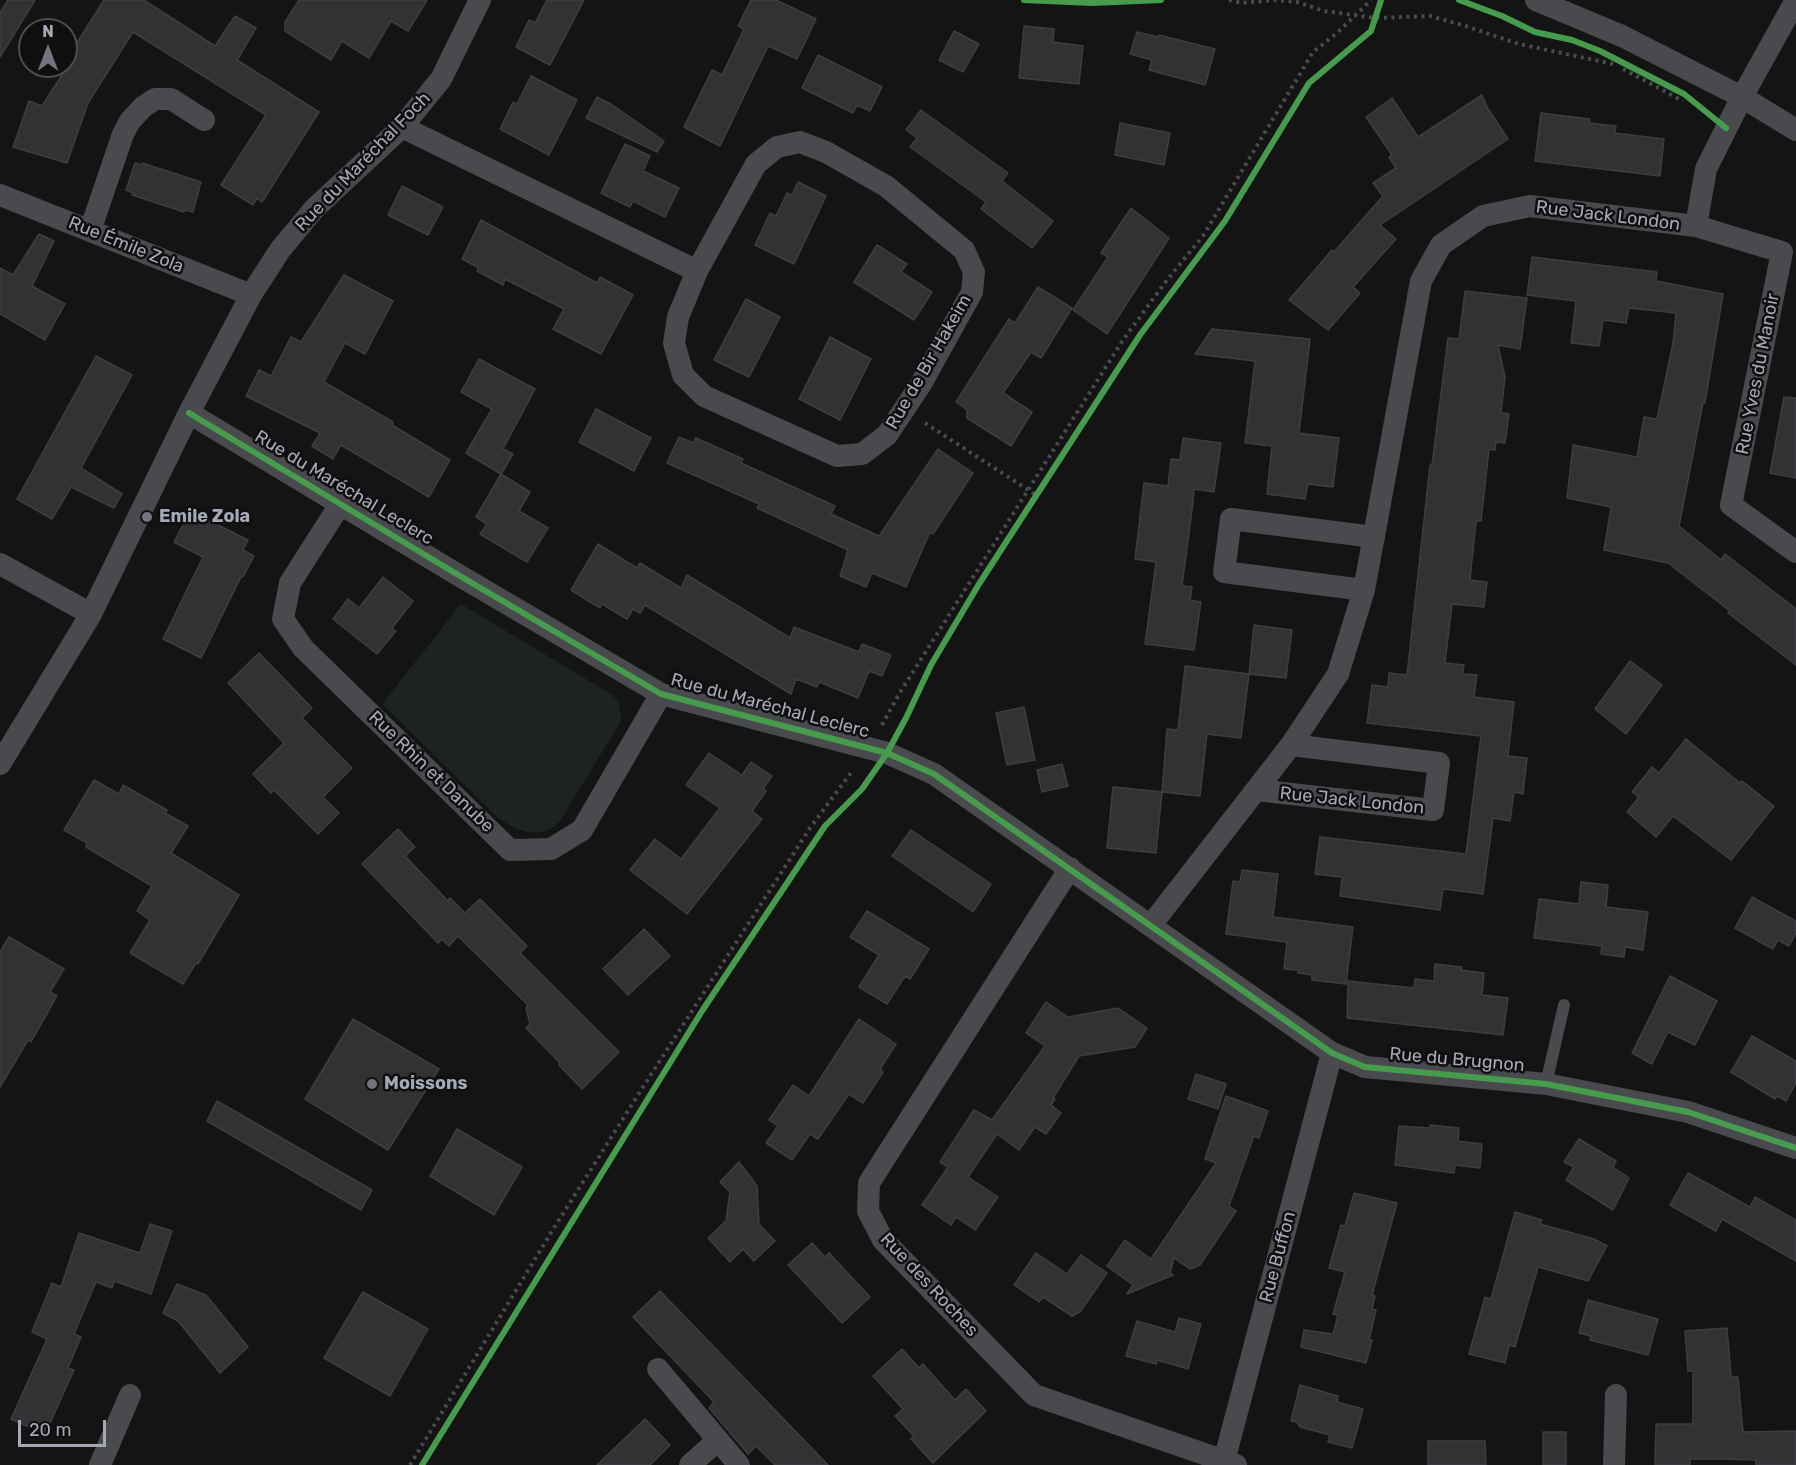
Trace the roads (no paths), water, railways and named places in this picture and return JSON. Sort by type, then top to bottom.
[{"type":"street","name":"Rue du Maréchal Foch","points":[[0,764],[92,614],[189,413],[251,295],[280,250],[314,209],[402,127],[441,79],[480,0]]},
{"type":"street","points":[[1536,0],[1622,36],[1742,97],[1796,130]]},
{"type":"street","name":"Rue Jack London","points":[[1150,926],[1291,745],[1338,674],[1364,590],[1421,281],[1441,245],[1483,216],[1530,206],[1696,226],[1706,169],[1742,97],[1796,0]]},
{"type":"street","points":[[90,231],[123,134],[130,121],[143,107],[156,99],[171,99],[204,120]]},
{"type":"street","points":[[402,127],[697,272]]},
{"type":"street","name":"Rue de Bir Hakeim","points":[[800,142],[826,152],[886,186],[964,250],[974,272],[972,292],[921,384],[887,435],[862,454],[837,456],[704,396],[683,375],[674,344],[678,318],[697,272],[756,164],[777,147],[800,142]]},
{"type":"street","name":"Rue Émile Zola","points":[[0,195],[251,295]]},
{"type":"street","name":"Rue Yves du Manoir","points":[[1696,226],[1782,252],[1731,505],[1796,552]]},
{"type":"street","name":"Rue du Maréchal Leclerc","points":[[189,413],[454,573],[661,694],[887,753],[934,774],[1150,926]]},
{"type":"street","name":"Rue Rhin et Danube","points":[[341,503],[290,582],[283,619],[303,648],[510,849],[551,849],[582,830],[661,694]]},
{"type":"street","points":[[1364,590],[1224,572],[1231,519],[1374,537]]},
{"type":"street","points":[[0,564],[92,614]]},
{"type":"street","name":"Rue Jack London","points":[[1256,790],[1432,810],[1439,763],[1291,745]]},
{"type":"street","name":"Rue des Roches","points":[[1070,868],[869,1183],[868,1211],[884,1240],[1034,1395],[1228,1464]]},
{"type":"street","name":"Rue du Brugnon","points":[[1150,926],[1332,1053],[1365,1067],[1546,1084],[1688,1112],[1796,1148]]},
{"type":"street","name":"Rue Buffon","points":[[1228,1464],[1332,1053]]},
{"type":"street","points":[[658,1369],[739,1465]]},
{"type":"street","points":[[100,1465],[130,1395]]},
{"type":"street","points":[[1614,1465],[1616,1395]]},
{"type":"street","points":[[690,1465],[718,1440]]},
{"type":"lane","points":[[1546,1084],[1564,1005]]},
{"type":"place","name":"Emile Zola","points":[[147,517]]},
{"type":"place","name":"Moissons","points":[[372,1084]]}]
